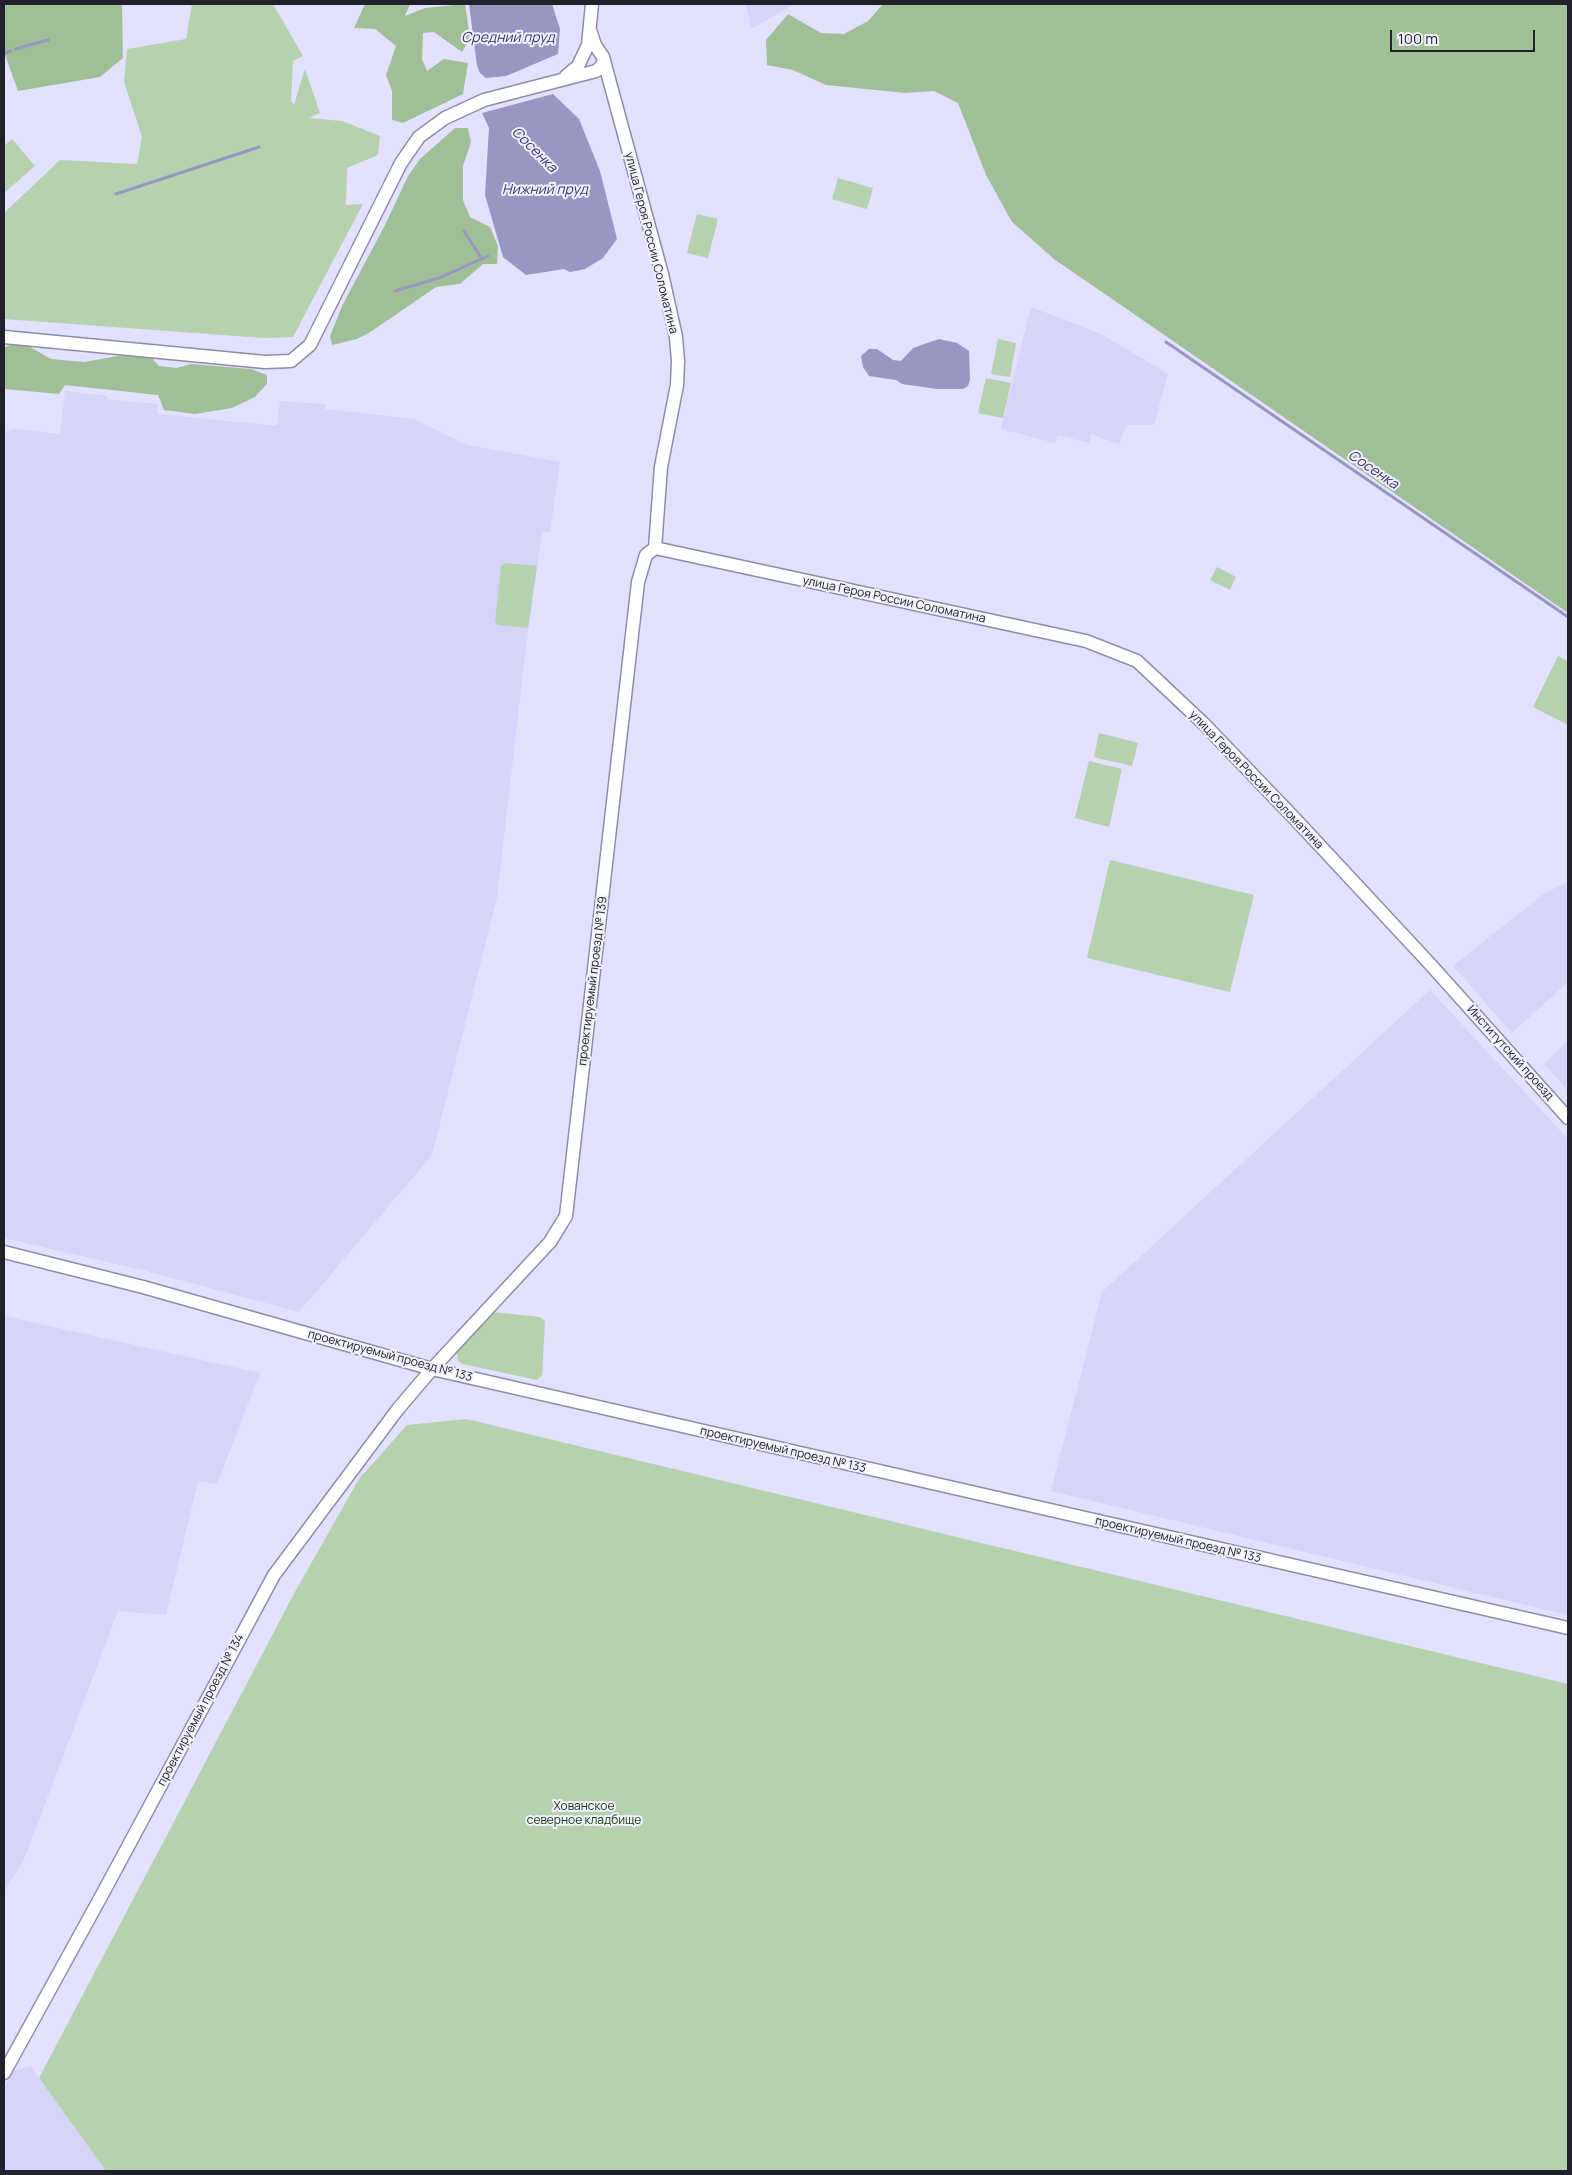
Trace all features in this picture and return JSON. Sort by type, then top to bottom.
[{"type":"street","points":[[562,79],[573,71],[588,45],[592,4]]},
{"type":"street","name":"улица Героя России Соломатина","points":[[590,30],[601,56],[613,97],[662,274],[676,337],[677,385],[661,467],[655,548],[1091,642],[1137,661],[1203,723],[1452,988]]},
{"type":"street","points":[[4,337],[265,362],[291,361],[310,345],[401,163],[419,137],[445,118],[484,100],[594,71],[601,67],[601,56],[589,49],[582,57]]},
{"type":"street","name":"улица Героя России Соломатина","points":[[582,57],[586,69],[594,71],[605,78],[613,97]]},
{"type":"street","name":"проектируемый проезд № 139","points":[[432,1369],[550,1242],[566,1216],[638,582],[646,554],[655,548]]},
{"type":"street","name":"Институтский проезд","points":[[1452,988],[1568,1118]]},
{"type":"street","name":"проектируемый проезд № 133","points":[[4,1252],[143,1287],[432,1369],[1568,1628]]},
{"type":"street","name":"проектируемый проезд № 134","points":[[4,2073],[274,1575],[337,1488],[432,1369]]},
{"type":"shaded area","points":[[746,4],[795,4],[751,29]]},
{"type":"shaded area","points":[[1031,307],[1101,334],[1168,374],[1154,425],[1126,425],[1119,444],[1091,434],[1089,443],[1058,435],[1055,443],[1001,429]]},
{"type":"shaded area","points":[[65,391],[107,396],[107,399],[157,404],[158,414],[277,426],[280,401],[325,404],[325,409],[414,419],[467,445],[560,462],[550,532],[542,532],[526,646],[497,898],[432,1155],[299,1312],[146,1271],[4,1238],[4,433],[13,429],[60,434]]},
{"type":"shaded area","points":[[1568,882],[1568,982],[1512,1033],[1453,966],[1545,893]]},
{"type":"shaded area","points":[[1430,990],[1568,1139],[1568,1615],[1051,1491],[1102,1292]]},
{"type":"shaded area","points":[[1568,1041],[1568,1091],[1544,1064]]},
{"type":"shaded area","points":[[4,1316],[260,1373],[217,1484],[198,1481],[166,1615],[118,1611],[23,1862],[4,1891]]},
{"type":"shaded area","points":[[31,2066],[106,2171],[4,2171],[4,2089],[13,2071]]},
{"type":"green space","points":[[4,4],[122,4],[123,58],[100,77],[18,91],[4,52]]},
{"type":"green space","points":[[192,4],[273,4],[303,56],[293,61],[291,101],[294,104],[305,69],[320,113],[309,118],[342,121],[380,136],[378,155],[347,168],[346,205],[363,204],[293,337],[263,338],[4,319],[4,213],[60,160],[137,164],[142,137],[124,82],[127,49],[186,39]]},
{"type":"green space","points":[[365,4],[410,4],[405,16],[425,8],[465,4],[470,38],[462,52],[434,32],[423,33],[422,59],[427,71],[444,59],[468,63],[463,94],[403,123],[392,120],[392,91],[386,75],[396,46],[375,29],[354,28]]},
{"type":"green space","points":[[883,4],[1568,4],[1568,613],[1054,259],[1012,222],[986,175],[958,103],[934,91],[905,93],[826,85],[793,70],[767,65],[766,40],[788,14],[821,33],[844,34],[868,21]]},
{"type":"green space","points":[[455,128],[468,128],[471,142],[463,166],[463,200],[470,217],[490,227],[498,246],[497,264],[483,264],[460,284],[436,287],[372,331],[357,339],[332,345],[330,336],[343,304],[385,225],[408,176],[420,159]]},
{"type":"green space","points":[[12,139],[35,166],[4,193],[4,146]]},
{"type":"green space","points":[[838,178],[873,188],[867,209],[832,199]]},
{"type":"green space","points":[[697,214],[718,219],[708,258],[687,253]]},
{"type":"green space","points":[[998,339],[1016,343],[1010,377],[991,374]]},
{"type":"green space","points":[[13,343],[30,347],[51,359],[84,362],[129,354],[147,353],[159,366],[176,368],[191,364],[251,369],[267,375],[267,384],[255,397],[232,408],[195,414],[164,410],[158,395],[65,385],[59,394],[5,389],[4,348]]},
{"type":"green space","points":[[986,378],[1011,383],[1003,418],[978,413]]},
{"type":"green space","points":[[505,563],[537,566],[528,628],[498,625],[495,621],[501,566]]},
{"type":"green space","points":[[1217,567],[1236,577],[1230,590],[1210,580]]},
{"type":"green space","points":[[1558,656],[1568,661],[1568,725],[1533,707]]},
{"type":"green space","points":[[1099,733],[1138,743],[1132,766],[1094,757]]},
{"type":"green space","points":[[1089,761],[1122,769],[1109,827],[1075,818]]},
{"type":"green space","points":[[1110,860],[1254,895],[1230,992],[1087,958]]},
{"type":"green space","points":[[493,1312],[540,1317],[545,1321],[542,1375],[537,1380],[462,1364],[458,1361],[457,1352]]},
{"type":"green space","name":"Хованское северное кладбище","points":[[466,1419],[1568,1684],[1568,2171],[106,2171],[39,2078],[296,1590],[359,1479],[407,1425]]},
{"type":"water","name":"Средний пруд","points":[[469,4],[552,4],[560,29],[558,54],[506,76],[486,78],[480,73],[477,66]]},
{"type":"water","name":"Нижний пруд","points":[[553,94],[579,119],[600,171],[617,239],[603,258],[585,269],[570,272],[564,269],[526,275],[503,257],[485,195],[489,128],[482,113]]},
{"type":"water","points":[[939,339],[957,343],[969,351],[970,380],[968,386],[963,389],[937,389],[902,384],[896,380],[869,376],[863,367],[861,356],[869,349],[877,349],[893,360],[901,361],[913,348]]},
{"type":"waterway","points":[[15,49],[48,40]]},
{"type":"waterway","points":[[5,53],[11,51]]},
{"type":"waterway","points":[[116,194],[259,147]]},
{"type":"waterway","points":[[464,231],[482,259]]},
{"type":"waterway","points":[[395,291],[439,278],[488,256]]},
{"type":"waterway","name":"Сосенка","points":[[1166,342],[1568,617]]}]
